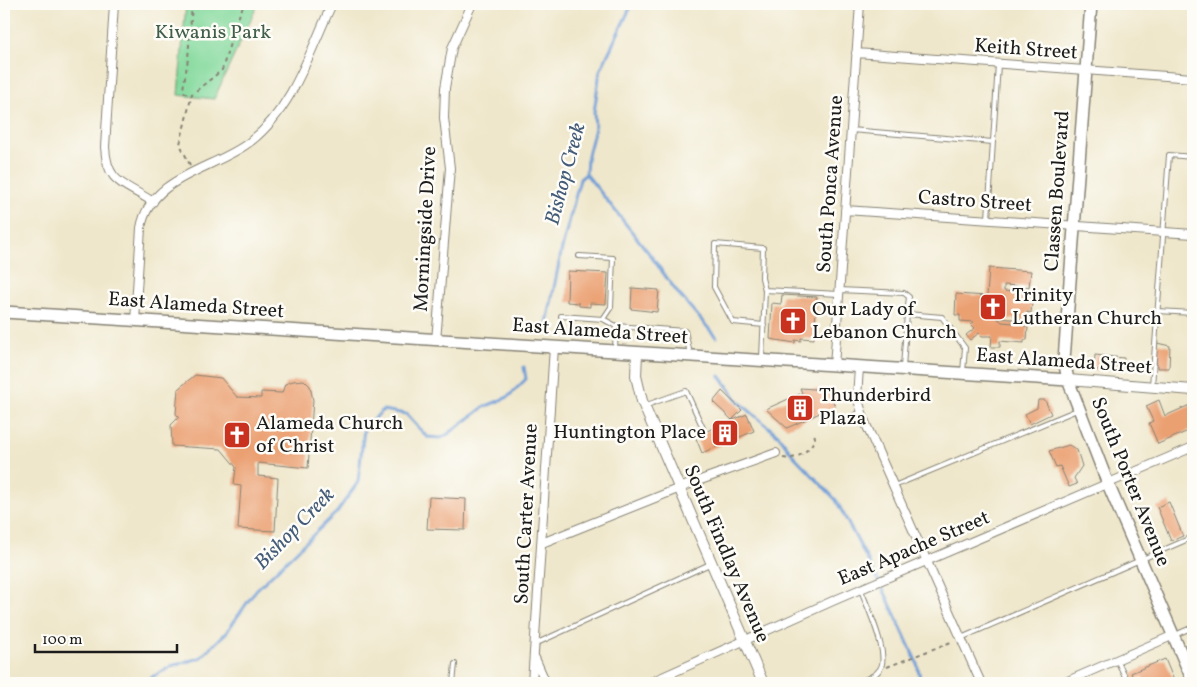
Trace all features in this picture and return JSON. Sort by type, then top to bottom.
[{"type":"main road","name":"Classen Boulevard","points":[[1068,380],[1064,360],[1091,4]]},
{"type":"main road","name":"East Alameda Street","points":[[4,312],[903,371],[1068,380]]},
{"type":"main road","name":"South Porter Avenue","points":[[1068,380],[1108,484],[1193,680]]},
{"type":"street","points":[[114,4],[104,147],[106,163],[111,174],[121,183],[153,202]]},
{"type":"street","points":[[135,321],[141,228],[145,214],[153,202],[174,182],[233,154],[252,141],[269,124],[293,88],[332,4]]},
{"type":"street","name":"Morningside Drive","points":[[436,341],[450,168],[444,118],[445,88],[454,43],[472,4]]},
{"type":"street","name":"South Ponca Avenue","points":[[834,366],[860,4]]},
{"type":"street","name":"Keith Street","points":[[856,54],[1193,78]]},
{"type":"street","name":"Castro Street","points":[[845,210],[1193,234]]},
{"type":"street","name":"South Carter Avenue","points":[[532,683],[554,347]]},
{"type":"street","name":"South Findlay Avenue","points":[[637,353],[636,376],[644,406],[763,683]]},
{"type":"street","points":[[859,368],[857,397],[862,412],[981,683]]},
{"type":"street","name":"East Alameda Street","points":[[1068,380],[1193,390]]},
{"type":"street","name":"East Apache Street","points":[[649,683],[1193,447]]},
{"type":"street","points":[[542,543],[776,453]]},
{"type":"street","points":[[1063,683],[1174,636]]},
{"type":"street","points":[[535,657],[546,683]]},
{"type":"lane","points":[[988,220],[998,64]]},
{"type":"lane","points":[[851,130],[993,142]]},
{"type":"lane","points":[[1152,386],[1169,155],[1193,157]]},
{"type":"lane","points":[[762,361],[766,290],[762,278],[763,248],[715,244],[714,287],[721,303],[733,322],[764,325]]},
{"type":"lane","points":[[579,256],[613,258],[611,307],[602,319]]},
{"type":"lane","points":[[766,290],[904,293],[909,297],[903,371]]},
{"type":"lane","points":[[1158,311],[1193,313]]},
{"type":"lane","points":[[907,314],[942,317],[965,348],[963,374]]},
{"type":"lane","points":[[561,316],[602,319],[616,326],[685,331],[690,356]]},
{"type":"lane","points":[[615,351],[616,326]]},
{"type":"lane","points":[[644,406],[686,391],[703,428]]},
{"type":"lane","points":[[894,486],[1079,409]]},
{"type":"lane","points":[[852,416],[862,412]]},
{"type":"lane","points":[[961,638],[1193,537]]},
{"type":"lane","points":[[536,644],[712,563]]},
{"type":"lane","points":[[856,683],[880,670],[883,652],[860,590]]},
{"type":"lane","points":[[1174,636],[1193,627]]},
{"type":"lane","points":[[1117,660],[1128,683]]},
{"type":"lane","points":[[453,683],[455,664]]},
{"type":"path","points":[[192,4],[188,59],[183,89],[186,93],[192,94]]},
{"type":"path","points":[[193,172],[180,144],[192,94],[222,70],[236,23],[244,4]]},
{"type":"path","points":[[792,459],[812,447],[815,438],[814,432]]},
{"type":"path","points":[[880,670],[951,642]]},
{"type":"green space","name":"Kiwanis Park","points":[[186,4],[258,4],[214,99],[178,95]]},
{"type":"building","name":"Trinity Lutheran Church","points":[[989,268],[1031,271],[1029,287],[1004,285],[1004,291],[1029,293],[1028,302],[1032,302],[1031,313],[1027,312],[1026,320],[997,318],[1002,322],[1025,324],[1025,327],[1028,327],[1027,340],[1024,340],[1024,343],[1000,341],[1000,347],[991,347],[992,336],[982,336],[979,333],[970,340],[966,335],[975,328],[971,324],[974,322],[960,321],[960,315],[955,315],[956,294],[987,296]]},
{"type":"building","points":[[568,271],[608,273],[606,304],[590,303],[590,307],[579,306],[579,303],[567,302]]},
{"type":"building","points":[[632,288],[659,290],[657,312],[631,309]]},
{"type":"building","name":"Our Lady of Lebanon Church","points":[[782,295],[817,297],[814,339],[801,338],[801,341],[795,340],[795,343],[770,339],[772,303],[781,304]]},
{"type":"building","points":[[1157,343],[1170,346],[1169,368],[1158,368],[1158,365],[1156,365]]},
{"type":"building","points":[[1095,355],[1124,358],[1123,370],[1094,370]]},
{"type":"building","points":[[195,375],[221,378],[237,397],[261,398],[261,392],[282,393],[285,384],[293,381],[304,380],[310,386],[313,400],[308,468],[258,463],[258,476],[278,478],[275,531],[238,529],[241,486],[234,485],[236,467],[221,449],[172,446],[171,425],[179,417],[176,414],[178,389]]},
{"type":"building","name":"Thunderbird Plaza","points":[[800,388],[828,390],[835,406],[787,428],[766,409],[802,393]]},
{"type":"building","name":"Huntington Place","points":[[722,391],[742,410],[732,420],[713,402]]},
{"type":"building","points":[[1038,400],[1045,400],[1051,414],[1030,424],[1025,414],[1037,408]]},
{"type":"building","points":[[1159,400],[1165,416],[1192,404],[1193,429],[1158,444],[1149,423],[1153,421],[1146,406]]},
{"type":"building","name":"Huntington Place","points":[[747,414],[754,431],[702,453],[695,436]]},
{"type":"building","points":[[1069,445],[1077,450],[1082,466],[1074,478],[1077,484],[1069,487],[1060,466],[1056,467],[1049,451]]},
{"type":"building","points":[[429,497],[466,499],[465,530],[427,529]]},
{"type":"building","points":[[1169,502],[1183,536],[1171,541],[1157,507]]},
{"type":"building","points":[[1165,659],[1175,683],[1145,683],[1142,677],[1134,681],[1131,673]]},
{"type":"waterway","name":"Bishop Creek","points":[[546,328],[562,248],[580,179],[586,174],[587,159],[595,128],[594,112],[600,71],[632,4]]},
{"type":"waterway","points":[[586,174],[677,292],[716,337]]},
{"type":"waterway","name":"Bishop Creek","points":[[141,683],[174,665],[200,658],[226,633],[256,590],[337,512],[358,482],[364,429],[383,410],[406,414],[427,437],[441,438],[484,407],[508,397],[526,379],[524,367]]},
{"type":"waterway","points":[[720,376],[738,401],[779,436],[793,455],[836,500],[886,595],[917,663],[921,683]]},
{"type":"place","name":"Trinity Lutheran Church","points":[[993,307]]},
{"type":"place","name":"Our Lady of Lebanon Church","points":[[793,321]]},
{"type":"place","name":"Thunderbird Plaza","points":[[800,408]]},
{"type":"place","name":"Huntington Place","points":[[725,433]]},
{"type":"place","name":"Alameda Church of Christ","points":[[237,435]]}]
